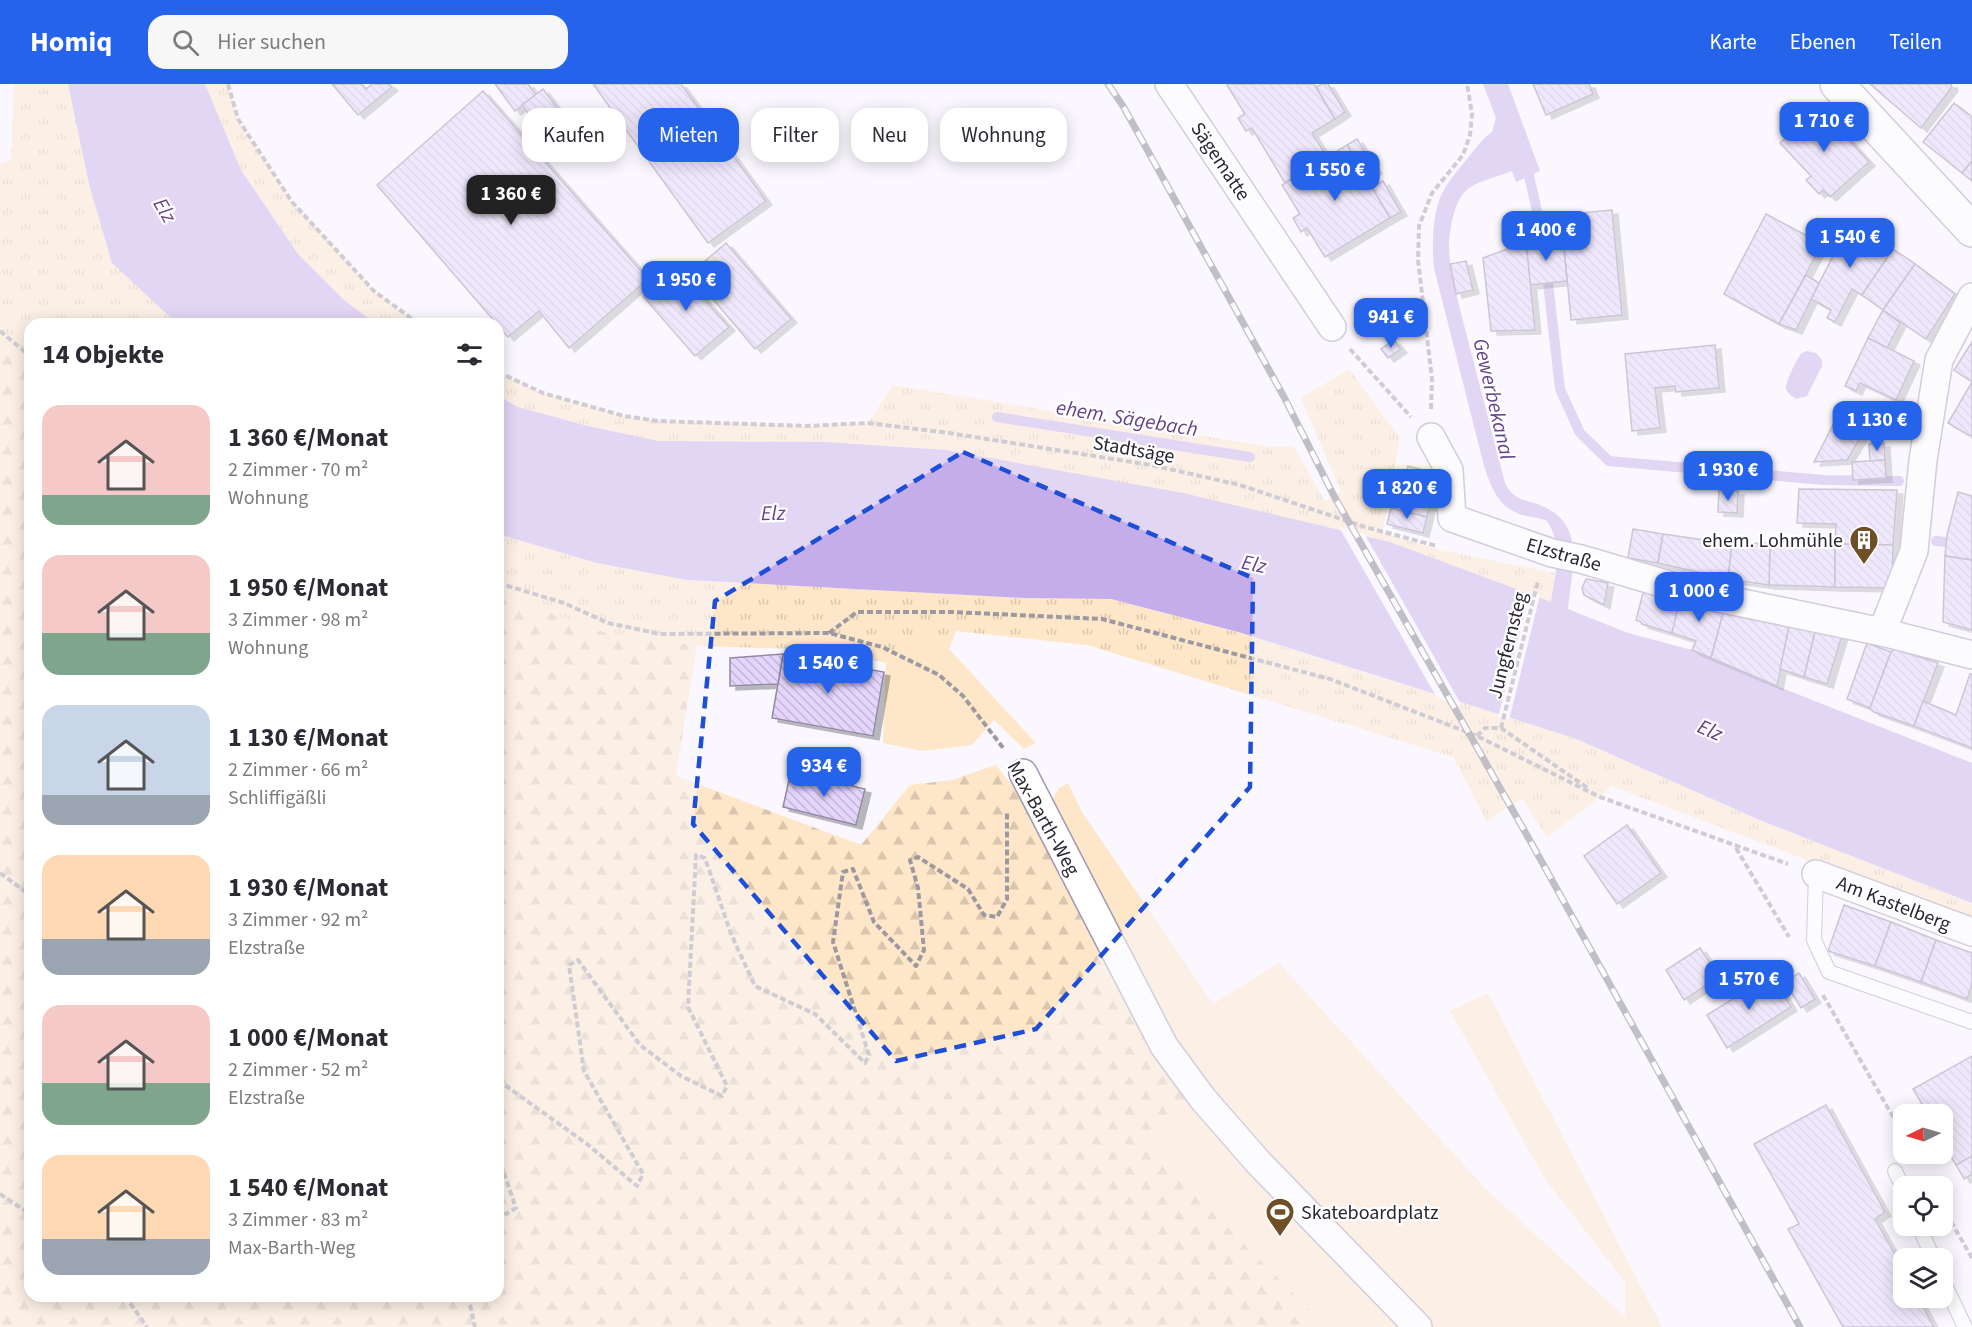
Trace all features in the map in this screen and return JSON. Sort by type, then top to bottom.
[{"type":"street","name":"Sägematte","points":[[1169,84],[1332,327]]},
{"type":"street","points":[[1837,84],[1972,230]]},
{"type":"street","points":[[1882,632],[1914,551],[1923,460],[1939,360],[1972,297]]},
{"type":"street","name":"Elzstraße","points":[[1431,436],[1449,470],[1452,518],[1564,555],[1699,594],[1882,632],[1972,655]]},
{"type":"street","name":"Max-Barth-Weg","points":[[1023,773],[1164,1046],[1203,1099],[1258,1162],[1418,1327]]},
{"type":"street","name":"Am Kastelberg","points":[[1816,874],[1972,932]]},
{"type":"lane","points":[[1816,874],[1814,940],[1829,972],[1972,1022]]},
{"type":"lane","points":[[1895,1172],[1897,1176]]},
{"type":"lane","points":[[1953,1302],[1965,1327]]},
{"type":"path","points":[[228,84],[238,119],[292,202],[374,291],[411,318]]},
{"type":"path","points":[[1431,436],[1432,379],[1418,260],[1419,226],[1432,193],[1463,155],[1470,135],[1472,114],[1467,84]]},
{"type":"path","points":[[1332,327],[1405,412],[1431,436]]},
{"type":"path","points":[[1,330],[24,351]]},
{"type":"path","name":"Stadtsäge","points":[[504,375],[543,393],[624,416],[658,421],[807,426],[868,423],[949,433],[1151,465],[1239,485],[1365,526],[1448,549]]},
{"type":"path","name":"Jungfernsteg","points":[[1501,728],[1538,581]]},
{"type":"path","name":"Max-Barth-Weg","points":[[504,585],[564,603],[608,623],[660,634],[829,633],[882,647],[939,675],[963,696],[1023,773]]},
{"type":"path","points":[[829,633],[857,612],[952,612],[1102,619],[1330,679],[1477,736],[1600,797],[1816,874]]},
{"type":"path","points":[[1477,736],[1485,728],[1501,728],[1600,797]]},
{"type":"path","points":[[504,1084],[587,1144],[637,1186],[643,1174],[584,1071],[569,965],[578,960],[640,1045],[681,1076],[722,1096],[727,1086],[688,1007],[696,855],[705,858],[730,934],[755,986],[815,1014],[865,1063],[869,1055],[833,942],[843,872],[853,869],[874,922],[916,966],[924,950],[918,888],[910,860],[918,857],[968,889],[984,915],[997,917],[1007,898],[1007,797],[1023,773]]},
{"type":"path","points":[[0,873],[24,891]]},
{"type":"path","points":[[504,1173],[516,1208],[506,1214],[504,1212]]},
{"type":"path","points":[[0,1194],[24,1210]]},
{"type":"path","points":[[1953,1225],[1972,1258]]},
{"type":"path","points":[[128,1302],[147,1327]]},
{"type":"path","points":[[469,1302],[475,1327]]},
{"type":"highlighted area","points":[[963,452],[1253,578],[1250,787],[1036,1029],[896,1061],[693,824],[715,601]]},
{"type":"green space","points":[[14,84],[68,84],[89,184],[171,318],[24,318],[24,362],[0,342],[0,163],[11,160]]},
{"type":"green space","points":[[205,84],[228,84],[238,119],[292,202],[374,291],[411,318],[368,318],[344,300],[298,254],[241,170]]},
{"type":"green space","points":[[0,342],[24,362],[24,1302],[504,1302],[504,596],[603,632],[697,646],[676,776],[861,845],[910,785],[952,780],[996,765],[1029,807],[1114,989],[1157,1056],[1198,1105],[1148,1147],[1326,1327],[0,1327]]},
{"type":"green space","points":[[1349,369],[1400,438],[1382,533],[1446,551],[1555,573],[1552,603],[1390,542],[946,450],[826,442],[659,441],[588,426],[518,407],[504,399],[504,375],[543,393],[624,416],[658,421],[807,426],[868,423],[893,385],[1270,447],[1293,446],[1325,501],[1341,492],[1301,398]]},
{"type":"green space","points":[[504,536],[597,563],[687,580],[1025,598],[1110,599],[1237,632],[1574,738],[1762,821],[1972,903],[1972,922],[1611,786],[1547,837],[1522,799],[1487,822],[1453,757],[1087,645],[956,631],[949,649],[924,638],[886,663],[830,650],[697,646],[603,632],[504,596]]},
{"type":"green space","points":[[924,638],[949,649],[1036,743],[1024,749],[994,720],[972,745],[922,751],[883,743],[886,663]]},
{"type":"green space","points":[[1068,783],[1082,812],[1213,1004],[1279,963],[1485,1188],[1625,1317],[1625,1282],[1545,1179],[1450,1011],[1488,993],[1662,1327],[1326,1327],[1147,1146],[1157,1056],[1114,989],[1029,807],[1051,802],[1059,788]]},
{"type":"water","name":"Elz","points":[[68,84],[205,84],[241,170],[298,254],[344,300],[368,318],[170,318],[112,263],[89,184]]},
{"type":"water","name":"Elz","points":[[1483,84],[1508,84],[1540,171],[1516,182],[1512,171],[1478,183],[1464,193],[1456,207],[1451,224],[1450,265],[1505,483],[1517,497],[1551,511],[1563,521],[1570,532],[1573,561],[1568,609],[1628,633],[1692,650],[1972,763],[1972,903],[1762,821],[1574,738],[1238,632],[1111,599],[1025,598],[687,580],[597,563],[504,536],[504,399],[518,407],[588,426],[659,441],[826,442],[946,450],[1183,493],[1390,542],[1551,602],[1557,559],[1552,529],[1546,520],[1517,513],[1504,505],[1492,487],[1484,466],[1434,268],[1433,233],[1440,198],[1456,173],[1479,144],[1492,132],[1496,118]]},
{"type":"water","points":[[1807,351],[1816,353],[1822,360],[1822,366],[1807,396],[1796,399],[1787,392],[1786,385],[1798,359],[1802,353]]},
{"type":"pier","points":[[1339,527],[1364,533],[1462,706],[1437,698]]},
{"type":"pier","points":[[1530,591],[1540,595],[1509,720],[1498,717]]},
{"type":"building","points":[[332,84],[362,84],[366,89],[372,84],[389,84],[392,87],[358,115]]},
{"type":"building","points":[[495,84],[528,84],[536,95],[515,111]]},
{"type":"building","points":[[593,84],[681,84],[698,108],[638,108],[638,146],[626,130],[626,108],[610,108]]},
{"type":"building","points":[[1228,84],[1314,84],[1335,119],[1312,133],[1327,157],[1285,183],[1252,128],[1246,131],[1238,118],[1245,114]]},
{"type":"building","points":[[1328,84],[1345,112],[1335,119],[1316,87]]},
{"type":"building","points":[[1533,84],[1589,84],[1593,94],[1546,115]]},
{"type":"building","points":[[1870,84],[1951,84],[1952,87],[1921,128]]},
{"type":"building","points":[[543,89],[557,108],[524,108],[522,105]]},
{"type":"building","points":[[483,91],[522,135],[522,162],[545,162],[648,279],[569,348],[539,311],[508,337],[504,332],[504,318],[492,318],[377,185]]},
{"type":"building","points":[[1954,103],[1972,117],[1972,161],[1962,173],[1923,142]]},
{"type":"building","points":[[1820,107],[1869,162],[1830,197],[1823,190],[1819,194],[1806,180],[1811,176],[1780,143]]},
{"type":"building","points":[[1357,139],[1376,170],[1365,176],[1347,145]]},
{"type":"building","points":[[1347,145],[1390,218],[1325,257],[1307,228],[1301,232],[1293,218],[1300,214],[1282,185]]},
{"type":"building","points":[[1972,161],[1972,181],[1962,173]]},
{"type":"building","points":[[649,162],[738,162],[766,201],[708,243]]},
{"type":"building","points":[[1383,181],[1401,212],[1390,218],[1372,187]]},
{"type":"building","points":[[1612,210],[1622,315],[1571,320],[1561,215]]},
{"type":"building","points":[[1766,214],[1822,244],[1779,324],[1724,294]]},
{"type":"building","points":[[1850,223],[1893,249],[1862,295],[1852,289],[1835,322],[1827,318],[1831,310],[1811,299]]},
{"type":"building","points":[[1563,239],[1567,281],[1530,285],[1526,242]]},
{"type":"building","points":[[1526,242],[1535,330],[1491,331],[1483,258]]},
{"type":"building","points":[[726,243],[791,319],[755,349],[691,273]]},
{"type":"building","points":[[1893,249],[1915,264],[1883,310],[1862,295]]},
{"type":"building","points":[[1466,261],[1473,290],[1456,294],[1450,264]]},
{"type":"building","points":[[1915,264],[1955,294],[1926,339],[1883,310]]},
{"type":"building","points":[[676,267],[729,327],[695,356],[643,296]]},
{"type":"building","points":[[1806,275],[1819,283],[1796,330],[1779,324]]},
{"type":"building","points":[[1883,310],[1900,323],[1887,348],[1868,338]]},
{"type":"building","points":[[1868,338],[1914,361],[1896,400],[1860,383],[1856,391],[1845,386]]},
{"type":"building","points":[[1394,340],[1401,349],[1388,358],[1381,349]]},
{"type":"building","points":[[1972,342],[1972,382],[1954,370]]},
{"type":"building","points":[[1715,345],[1719,388],[1676,392],[1675,386],[1655,388],[1660,428],[1632,431],[1625,354]]},
{"type":"building","points":[[1972,382],[1972,437],[1948,423]]},
{"type":"building","points":[[1835,421],[1862,435],[1847,460],[1814,462]]},
{"type":"building","points":[[1884,443],[1885,460],[1870,461],[1869,444]]},
{"type":"building","points":[[1885,460],[1886,478],[1853,480],[1852,462]]},
{"type":"building","points":[[1408,466],[1438,474],[1434,488],[1404,481]]},
{"type":"building","points":[[1404,481],[1434,488],[1430,502],[1401,495]]},
{"type":"building","points":[[1799,489],[1897,490],[1893,545],[1835,544],[1836,524],[1797,523]]},
{"type":"building","points":[[1719,490],[1738,491],[1737,513],[1718,512]]},
{"type":"building","points":[[1958,492],[1972,496],[1972,560],[1945,556],[1947,535]]},
{"type":"building","points":[[1395,494],[1430,502],[1427,517],[1391,508]]},
{"type":"building","points":[[1391,508],[1427,517],[1423,533],[1387,524]]},
{"type":"building","points":[[1633,529],[1663,534],[1658,563],[1628,558]]},
{"type":"building","points":[[1663,534],[1732,544],[1728,579],[1658,563]]},
{"type":"building","points":[[1770,543],[1835,544],[1835,587],[1769,585]]},
{"type":"building","points":[[1770,543],[1769,585],[1728,579],[1732,544]]},
{"type":"building","name":"ehem. Lohmühle","points":[[1835,544],[1893,545],[1892,588],[1835,587]]},
{"type":"building","points":[[1945,556],[1972,560],[1972,630],[1943,622]]},
{"type":"building","points":[[1586,579],[1608,583],[1604,605],[1584,595],[1582,588]]},
{"type":"building","points":[[1644,589],[1681,595],[1672,633],[1636,620]]},
{"type":"building","points":[[1681,595],[1725,606],[1711,658],[1692,650],[1696,641],[1672,633]]},
{"type":"building","points":[[1725,606],[1790,622],[1777,686],[1711,658]]},
{"type":"building","points":[[1790,622],[1816,628],[1804,677],[1780,669]]},
{"type":"building","points":[[1816,628],[1842,635],[1827,684],[1804,677]]},
{"type":"building","points":[[1867,643],[1891,652],[1870,708],[1847,699]]},
{"type":"building","points":[[1894,649],[1938,663],[1914,726],[1874,712],[1870,708]]},
{"type":"building","points":[[783,654],[884,672],[873,736],[772,718]]},
{"type":"building","points":[[783,654],[778,684],[730,686],[730,658]]},
{"type":"building","points":[[1970,674],[1972,674],[1972,748],[1914,726],[1923,701],[1956,715]]},
{"type":"building","points":[[791,771],[865,789],[856,825],[783,807]]},
{"type":"building","points":[[1627,825],[1661,873],[1617,904],[1584,856]]},
{"type":"building","points":[[1844,905],[1891,922],[1875,966],[1828,951]]},
{"type":"building","points":[[1891,922],[1936,940],[1921,982],[1875,966]]},
{"type":"building","points":[[1936,940],[1972,953],[1972,984],[1967,999],[1921,982]]},
{"type":"building","points":[[1700,948],[1719,977],[1684,1000],[1666,970]]},
{"type":"building","points":[[1799,973],[1815,999],[1801,1008],[1785,982]]},
{"type":"building","points":[[1771,975],[1791,1007],[1727,1048],[1707,1015]]},
{"type":"building","points":[[1972,1056],[1972,1156],[1956,1165],[1953,1160],[1953,1104],[1922,1104],[1913,1089]]},
{"type":"building","points":[[1826,1105],[1885,1212],[1875,1219],[1893,1251],[1893,1308],[1924,1308],[1934,1327],[1843,1327],[1788,1229],[1799,1224],[1754,1144]]},
{"type":"building","points":[[1972,1156],[1972,1174],[1964,1179],[1956,1165]]},
{"type":"waterway","name":"Gewerbekanal","points":[[1523,163],[1529,176],[1544,241]]},
{"type":"waterway","name":"Gewerbekanal","points":[[1548,283],[1560,389],[1580,433],[1609,461],[1824,480],[1899,481]]},
{"type":"waterway","name":"ehem. Sägebach","points":[[997,417],[1250,457]]},
{"type":"waterway","name":"Gewerbekanal","points":[[1936,541],[1946,542]]},
{"type":"railway","points":[[1108,84],[1123,106],[1284,397],[1334,496],[1533,846],[1800,1327]]},
{"type":"place","name":"ehem. Lohmühle","points":[[1864,566]]},
{"type":"place","name":"Skateboardplatz","points":[[1280,1238]]}]
